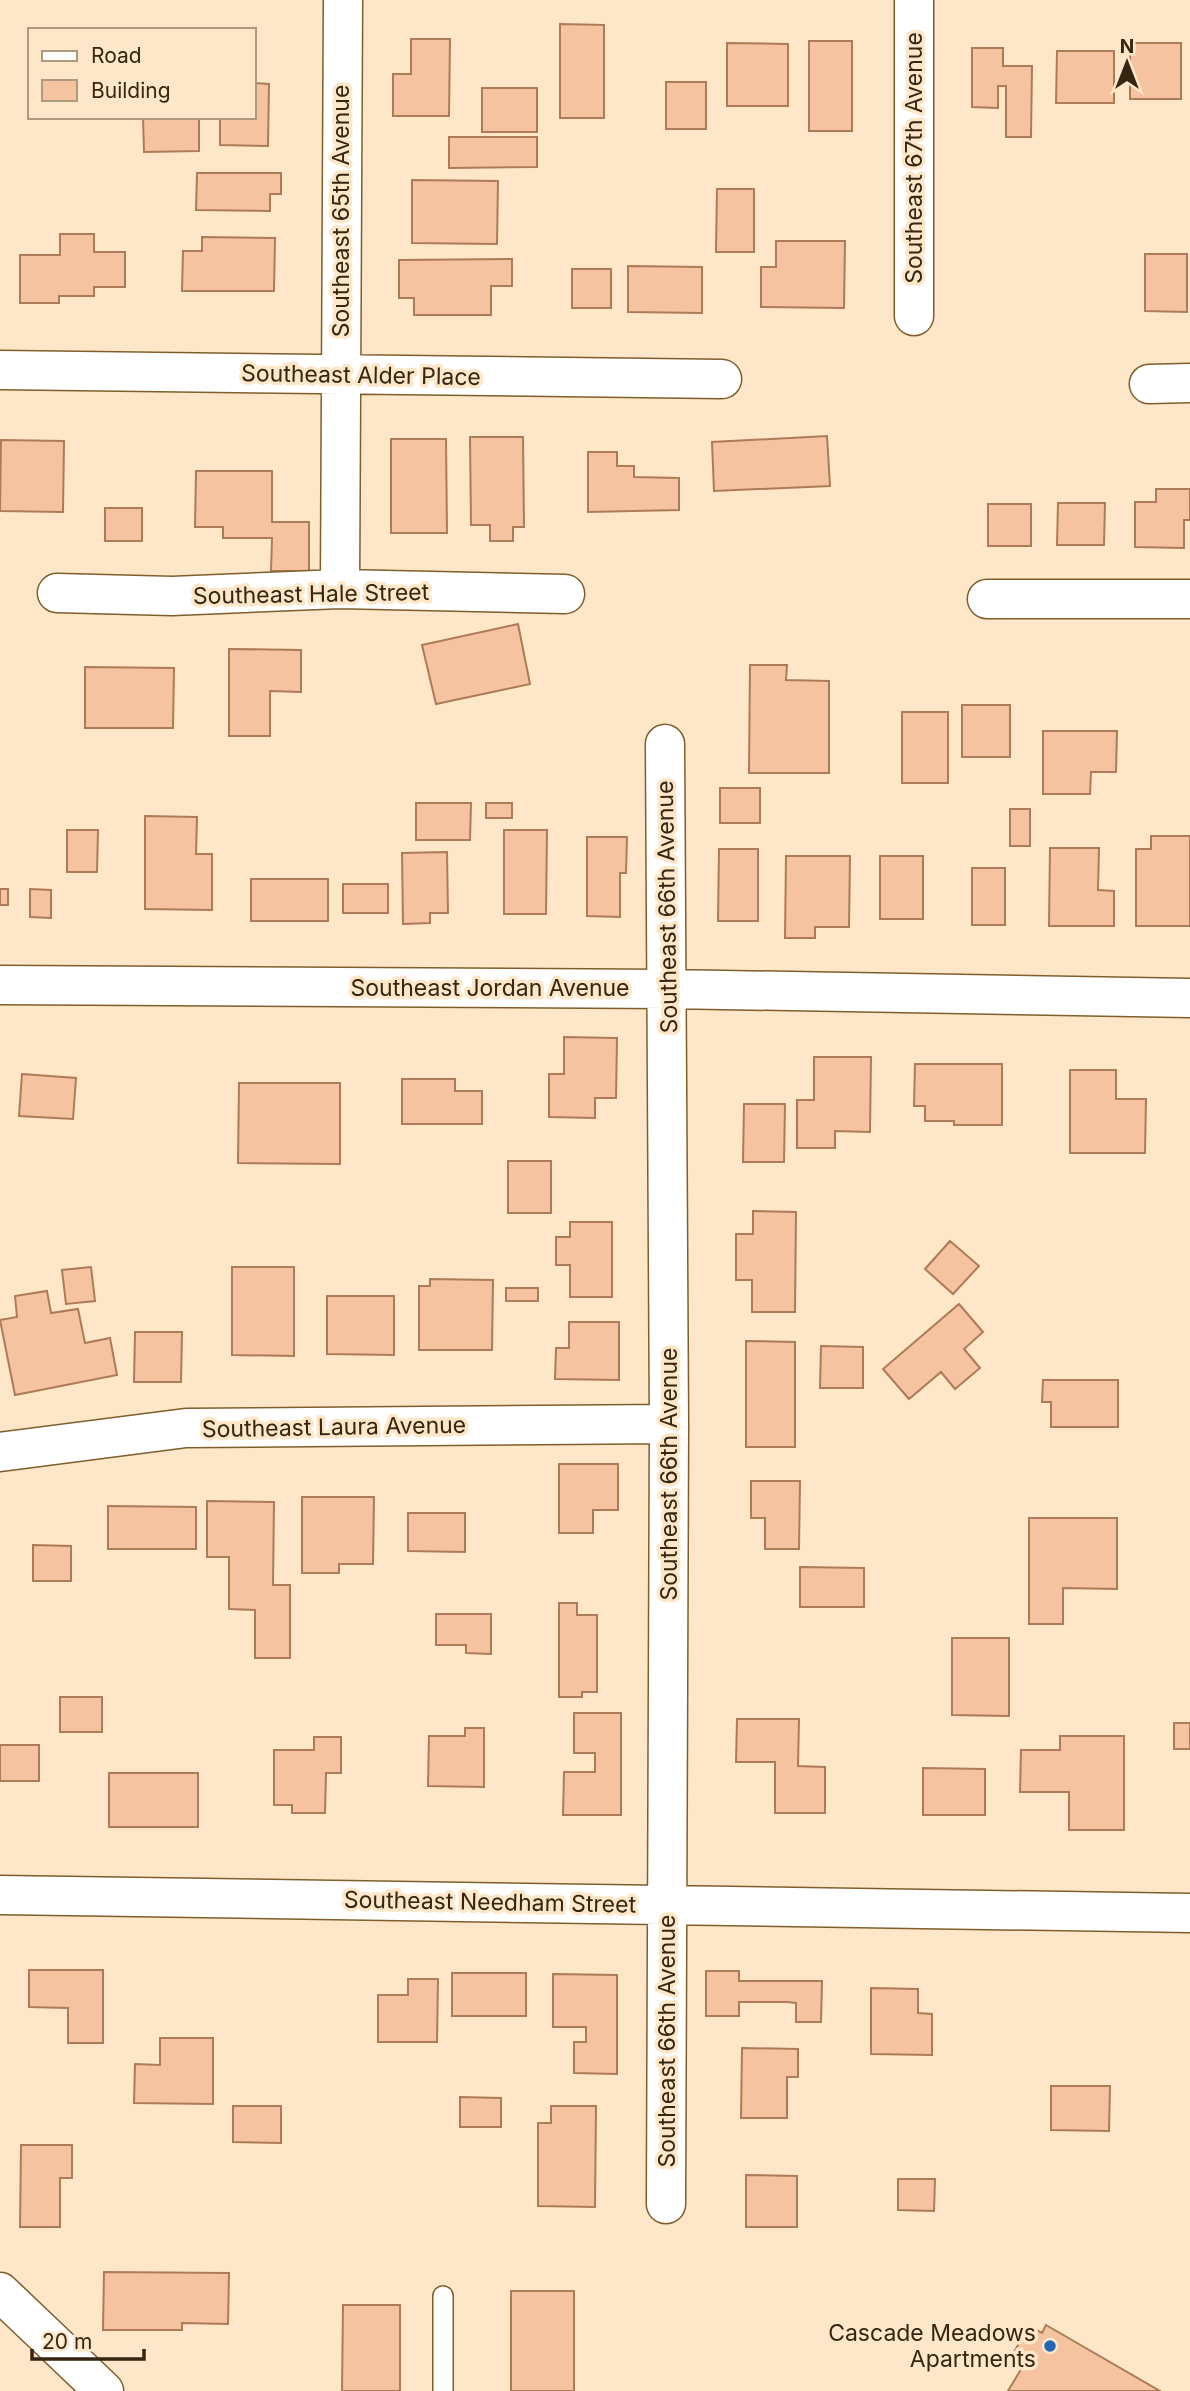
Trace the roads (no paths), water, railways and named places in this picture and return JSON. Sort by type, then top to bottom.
[{"type":"street","name":"Southeast 65th Avenue","points":[[340,589],[343,0]]},
{"type":"street","name":"Southeast 67th Avenue","points":[[914,0],[914,316]]},
{"type":"street","name":"Southeast Alder Place","points":[[0,370],[722,379]]},
{"type":"street","points":[[1149,384],[1190,383]]},
{"type":"street","name":"Southeast Hale Street","points":[[57,593],[172,596],[340,589],[565,594]]},
{"type":"street","points":[[987,599],[1190,599]]},
{"type":"street","name":"Southeast 66th Avenue","points":[[666,744],[669,1424],[666,2204]]},
{"type":"street","name":"Southeast Jordan Avenue","points":[[0,985],[668,989],[1190,998]]},
{"type":"street","name":"Southeast Laura Avenue","points":[[0,1452],[186,1428],[669,1424]]},
{"type":"street","name":"Southeast Needham Street","points":[[0,1895],[1190,1913]]},
{"type":"street","points":[[0,2292],[104,2391]]},
{"type":"lane","points":[[443,2296],[443,2391]]},
{"type":"place","name":"Cascade Meadows Apartments","points":[[1050,2346]]}]
